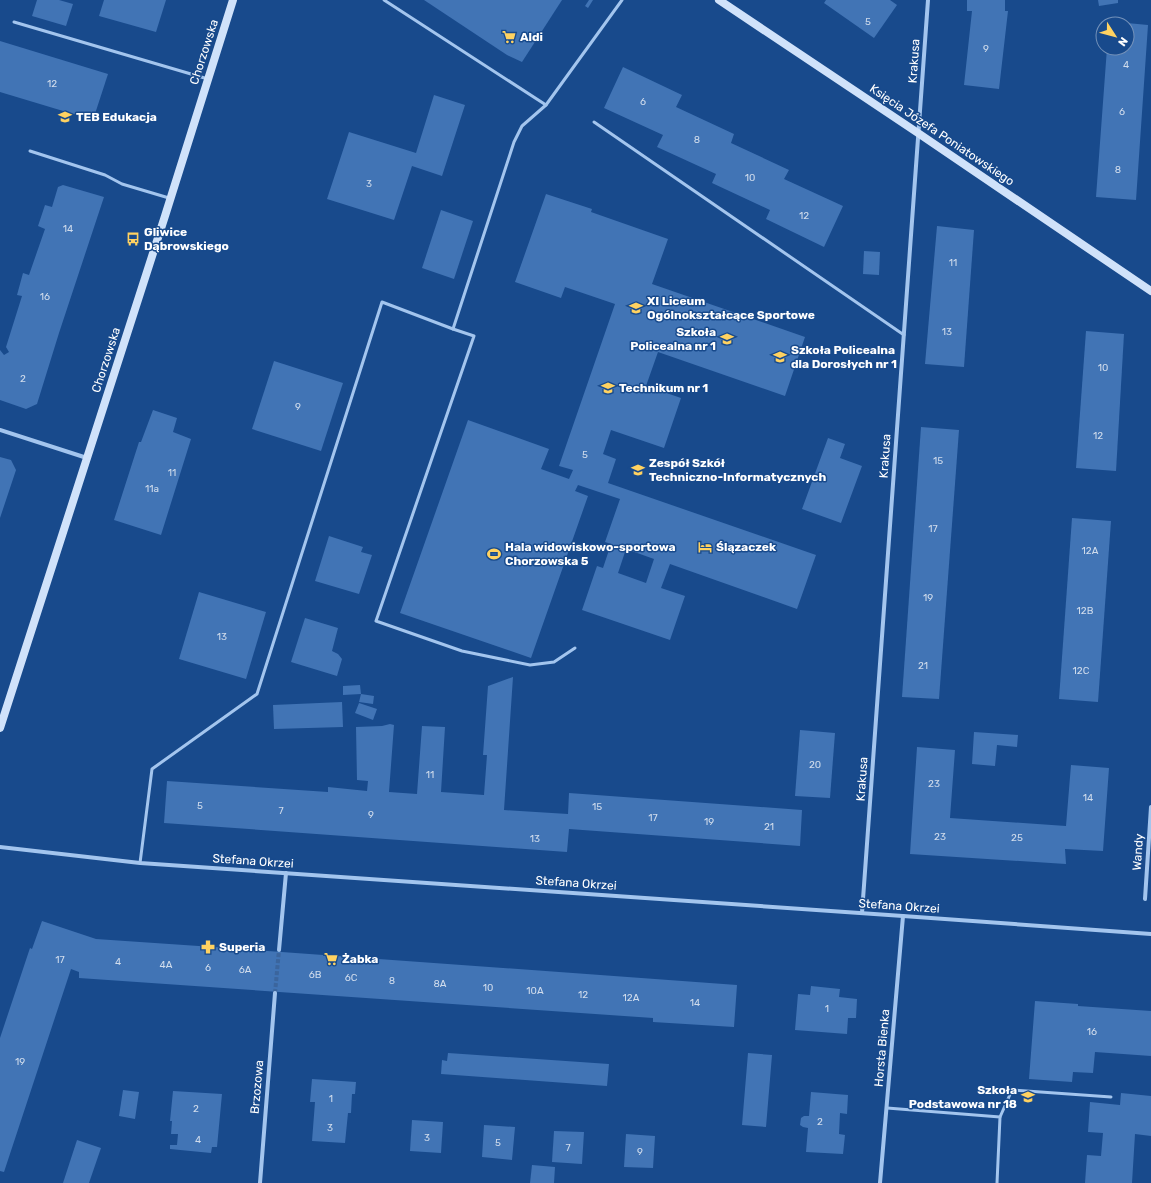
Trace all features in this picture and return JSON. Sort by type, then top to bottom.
[{"type":"main road","name":"Chorzowska","points":[[0,728],[171,198],[233,0]]},
{"type":"main road","name":"Księcia Józefa Poniatowskiego","points":[[719,0],[918,132],[1151,291]]},
{"type":"street","name":"Krakusa","points":[[862,913],[928,0]]},
{"type":"street","points":[[0,430],[87,458]]},
{"type":"street","name":"Wandy","points":[[1145,899],[1151,807]]},
{"type":"street","name":"Stefana Okrzei","points":[[0,847],[140,863],[1151,934]]},
{"type":"street","points":[[279,950],[286,873]]},
{"type":"street","name":"Horsta Bienka","points":[[880,1183],[903,916]]},
{"type":"street","name":"Brzozowa","points":[[260,1183],[275,993]]},
{"type":"lane","points":[[384,0],[546,104]]},
{"type":"lane","points":[[453,329],[514,142],[522,126],[546,104],[622,0]]},
{"type":"lane","points":[[14,22],[208,79]]},
{"type":"lane","points":[[594,122],[904,335]]},
{"type":"lane","points":[[30,151],[105,174],[122,184],[171,198]]},
{"type":"lane","points":[[140,863],[152,769],[257,694],[382,302],[474,336],[376,621],[462,651],[530,665],[554,662],[575,648]]},
{"type":"lane","points":[[997,1183],[1000,1117],[1012,1090],[1111,1098]]},
{"type":"lane","points":[[887,1108],[1000,1117]]},
{"type":"building","points":[[37,0],[59,0],[73,4],[66,26],[32,16]]},
{"type":"building","points":[[104,0],[166,0],[156,32],[99,16]]},
{"type":"building","name":"Aldi","points":[[424,0],[562,0],[522,62],[507,55]]},
{"type":"building","points":[[589,0],[593,0],[588,8],[585,6]]},
{"type":"building","points":[[826,0],[890,0],[897,5],[874,38],[824,3]]},
{"type":"building","points":[[967,0],[1005,0],[1005,11],[1008,11],[999,89],[964,85],[972,11],[967,11]]},
{"type":"building","points":[[1098,0],[1118,0],[1118,3],[1099,6]]},
{"type":"building","points":[[1135,24],[1148,25],[1136,200],[1096,197],[1106,56],[1135,56]]},
{"type":"building","name":"TEB Edukacja","points":[[0,41],[108,74],[93,120],[0,92]]},
{"type":"building","points":[[623,67],[682,95],[676,107],[734,134],[731,143],[789,170],[784,179],[843,206],[824,247],[766,219],[770,210],[712,183],[716,174],[657,147],[663,135],[604,108]]},
{"type":"building","points":[[434,95],[465,105],[442,176],[412,166],[394,220],[327,199],[349,132],[416,153]]},
{"type":"building","points":[[63,185],[104,197],[37,404],[26,409],[0,400],[0,350],[4,355],[9,352],[6,347],[22,296],[17,295],[23,273],[29,275],[45,229],[38,226],[45,205],[52,207],[58,187]]},
{"type":"building","points":[[546,194],[592,209],[591,212],[668,239],[652,284],[805,337],[785,396],[658,352],[646,386],[681,398],[664,448],[611,430],[603,454],[616,459],[608,483],[816,555],[797,609],[670,564],[661,588],[685,596],[670,640],[582,610],[597,566],[603,568],[611,544],[605,542],[620,499],[578,485],[575,491],[588,496],[531,658],[400,613],[468,420],[549,449],[541,469],[569,479],[573,470],[559,466],[615,304],[565,287],[561,298],[515,282]],"holes":[[[626,549],[654,559],[646,583],[618,573]]]},
{"type":"building","points":[[441,210],[473,221],[454,279],[422,268]]},
{"type":"building","points":[[937,226],[974,230],[964,367],[925,364]]},
{"type":"building","points":[[864,251],[880,252],[879,275],[863,274]]},
{"type":"building","points":[[1086,331],[1124,334],[1116,471],[1076,468]]},
{"type":"building","points":[[274,361],[343,383],[321,451],[252,429]]},
{"type":"building","points":[[153,410],[177,418],[173,432],[191,439],[161,535],[114,520],[139,442],[141,442]]},
{"type":"building","points":[[921,427],[959,430],[939,699],[902,697]]},
{"type":"building","points":[[828,438],[845,444],[840,458],[862,466],[841,523],[802,509]]},
{"type":"building","points":[[0,457],[11,460],[16,470],[0,518]]},
{"type":"building","points":[[1072,518],[1111,521],[1098,702],[1059,699]]},
{"type":"building","points":[[329,536],[363,547],[361,552],[372,555],[359,594],[315,581]]},
{"type":"building","points":[[199,592],[266,612],[246,679],[179,659]]},
{"type":"building","points":[[305,618],[338,628],[332,651],[338,654],[342,659],[337,676],[291,662]]},
{"type":"building","points":[[513,677],[504,810],[568,814],[569,793],[802,810],[800,846],[569,829],[567,852],[164,823],[167,781],[328,792],[328,787],[367,791],[368,781],[357,780],[356,727],[382,726],[390,724],[394,725],[389,792],[417,794],[422,726],[445,727],[441,792],[484,795],[487,755],[483,755],[488,686]]},
{"type":"building","points":[[360,685],[361,694],[343,695],[343,686]]},
{"type":"building","points":[[361,694],[374,696],[373,704],[359,702]]},
{"type":"building","points":[[342,702],[343,727],[274,729],[273,705]]},
{"type":"building","points":[[359,703],[377,709],[373,720],[355,713]]},
{"type":"building","points":[[800,730],[835,733],[830,798],[795,796]]},
{"type":"building","points":[[974,732],[1018,735],[1017,747],[997,745],[995,766],[972,764]]},
{"type":"building","points":[[917,747],[955,750],[950,818],[1066,826],[1071,765],[1109,768],[1103,851],[1065,849],[1066,864],[910,854]]},
{"type":"building","points":[[42,921],[96,939],[737,985],[734,1027],[653,1022],[653,1018],[79,978],[79,972],[71,969],[4,1172],[0,1171],[0,1038],[30,948],[32,949]]},
{"type":"building","points":[[811,986],[840,989],[839,997],[857,999],[856,1018],[848,1018],[847,1034],[795,1030],[798,994],[810,995]]},
{"type":"building","points":[[1035,1001],[1078,1004],[1078,1006],[1151,1011],[1151,1056],[1095,1052],[1093,1073],[1073,1072],[1072,1082],[1029,1079]]},
{"type":"building","points":[[448,1053],[609,1064],[607,1086],[441,1074],[442,1060],[447,1061]]},
{"type":"building","points":[[748,1053],[772,1055],[766,1127],[742,1125]]},
{"type":"building","points":[[312,1079],[356,1082],[355,1094],[352,1094],[351,1113],[348,1113],[345,1143],[312,1141],[315,1102],[310,1102]]},
{"type":"building","points":[[123,1090],[139,1092],[135,1119],[119,1116]]},
{"type":"building","points":[[173,1091],[222,1094],[217,1147],[212,1147],[211,1153],[170,1149],[170,1145],[177,1145],[178,1134],[171,1134],[172,1121],[170,1121]]},
{"type":"building","points":[[811,1092],[848,1095],[847,1114],[840,1113],[839,1134],[845,1135],[843,1154],[806,1152],[808,1128],[800,1125],[801,1118],[804,1116],[809,1116]]},
{"type":"building","points":[[1121,1093],[1151,1096],[1151,1136],[1135,1134],[1132,1183],[1085,1183],[1087,1155],[1101,1156],[1103,1133],[1088,1132],[1090,1102],[1120,1105]]},
{"type":"building","points":[[412,1120],[443,1122],[441,1153],[410,1151]]},
{"type":"building","points":[[484,1125],[515,1127],[512,1160],[482,1157]]},
{"type":"building","points":[[554,1131],[584,1132],[582,1164],[552,1162]]},
{"type":"building","points":[[626,1134],[655,1136],[653,1168],[624,1167]]},
{"type":"building","points":[[77,1140],[101,1148],[89,1183],[63,1183]]},
{"type":"building","points":[[532,1165],[555,1167],[554,1183],[530,1183]]},
{"type":"tunnel","points":[[275,993],[279,950]]},
{"type":"place","name":"Aldi","points":[[509,37]]},
{"type":"place","name":"TEB Edukacja","points":[[65,117]]},
{"type":"place","name":"Gliwice Dąbrowskiego","points":[[133,239]]},
{"type":"place","name":"XI Liceum Ogólnokształcące Sportowe","points":[[636,308]]},
{"type":"place","name":"Szkoła Policealna nr 1","points":[[727,339]]},
{"type":"place","name":"Szkoła Policealna dla Dorosłych nr 1","points":[[780,357]]},
{"type":"place","name":"Technikum nr 1","points":[[608,388]]},
{"type":"place","name":"Zespół Szkół Techniczno-Informatycznych","points":[[638,470]]},
{"type":"place","name":"Ślązaczek","points":[[705,547]]},
{"type":"place","name":"Hala widowiskowo-sportowa Chorzowska 5","points":[[494,554]]},
{"type":"place","name":"Superia","points":[[208,947]]},
{"type":"place","name":"Żabka","points":[[331,959]]},
{"type":"place","name":"Szkoła Podstawowa nr 18","points":[[1028,1097]]}]
